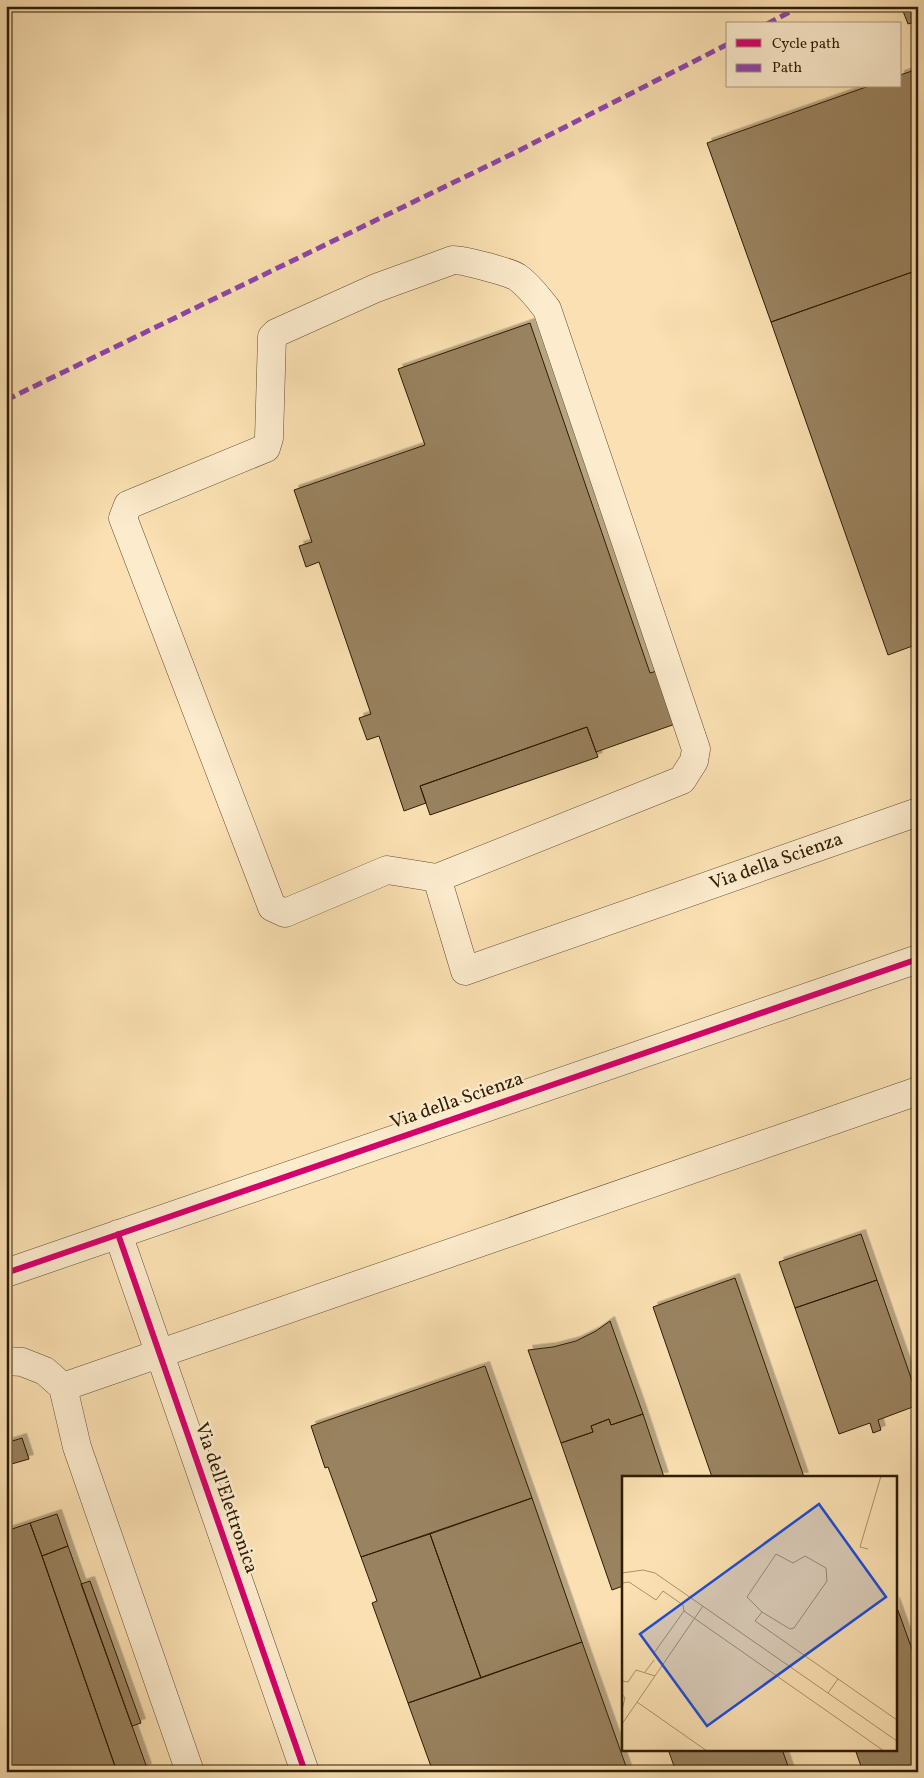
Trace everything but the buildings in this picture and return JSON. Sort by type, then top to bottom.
[{"type":"street","points":[[453,260],[463,260],[516,276],[547,309],[696,749],[694,761],[682,780],[437,878],[387,870],[285,913],[272,908],[123,518],[128,505],[266,448],[269,438],[272,337],[276,333],[376,288],[453,260]]},
{"type":"street","name":"Via della Scienza","points":[[437,878],[465,971],[918,812]]},
{"type":"street","name":"Via della Scienza","points":[[6,1273],[918,958]]},
{"type":"street","points":[[63,1387],[918,1091]]},
{"type":"street","name":"Via dell'Elettronica","points":[[118,1234],[305,1772]]},
{"type":"street","points":[[6,1360],[22,1362],[45,1371],[63,1387],[77,1448],[190,1772]]},
{"type":"marked path","points":[[771,22],[801,6]]},
{"type":"marked path","points":[[6,400],[512,154],[726,45]]},
{"type":"cycle path","points":[[6,1273],[918,959]]},
{"type":"cycle path","points":[[118,1234],[305,1772]]}]
